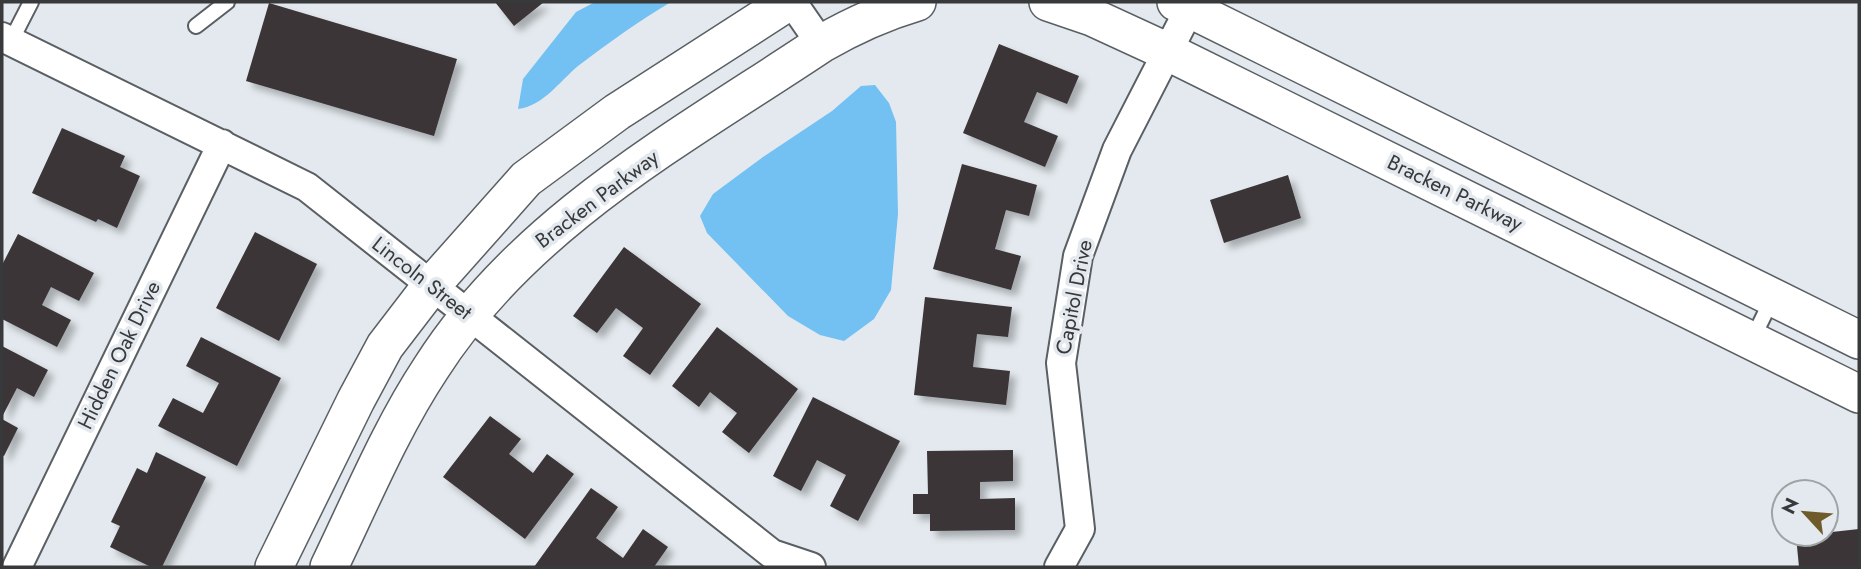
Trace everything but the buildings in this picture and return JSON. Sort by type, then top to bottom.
[{"type":"street","points":[[274,567],[371,370],[386,346],[431,285],[526,178],[617,112],[790,2],[821,44]]},
{"type":"street","name":"Bracken Parkway","points":[[329,567],[406,410],[430,368],[469,316],[519,260],[580,207],[821,44],[886,11],[917,2]]},
{"type":"street","name":"Bracken Parkway","points":[[1048,2],[1092,17],[1168,52],[1859,394]]},
{"type":"street","points":[[1186,4],[1859,340]]},
{"type":"street","name":"Capitol Drive","points":[[1059,567],[1080,529],[1061,363],[1078,256],[1117,150],[1168,52],[1186,4]]},
{"type":"street","name":"Lincoln Street","points":[[6,39],[307,187],[772,554],[811,567]]},
{"type":"street","name":"Hidden Oak Drive","points":[[17,567],[222,144]]},
{"type":"lane","points":[[6,39],[31,2]]},
{"type":"lane","points":[[196,26],[226,2]]},
{"type":"lane","points":[[1752,340],[1773,297]]},
{"type":"water","points":[[595,2],[671,2],[589,57],[543,98],[518,109],[523,79],[576,12]]},
{"type":"water","points":[[875,85],[889,103],[896,122],[898,214],[891,290],[874,319],[844,341],[820,335],[788,316],[707,233],[700,216],[713,194],[832,111],[861,86]]}]
